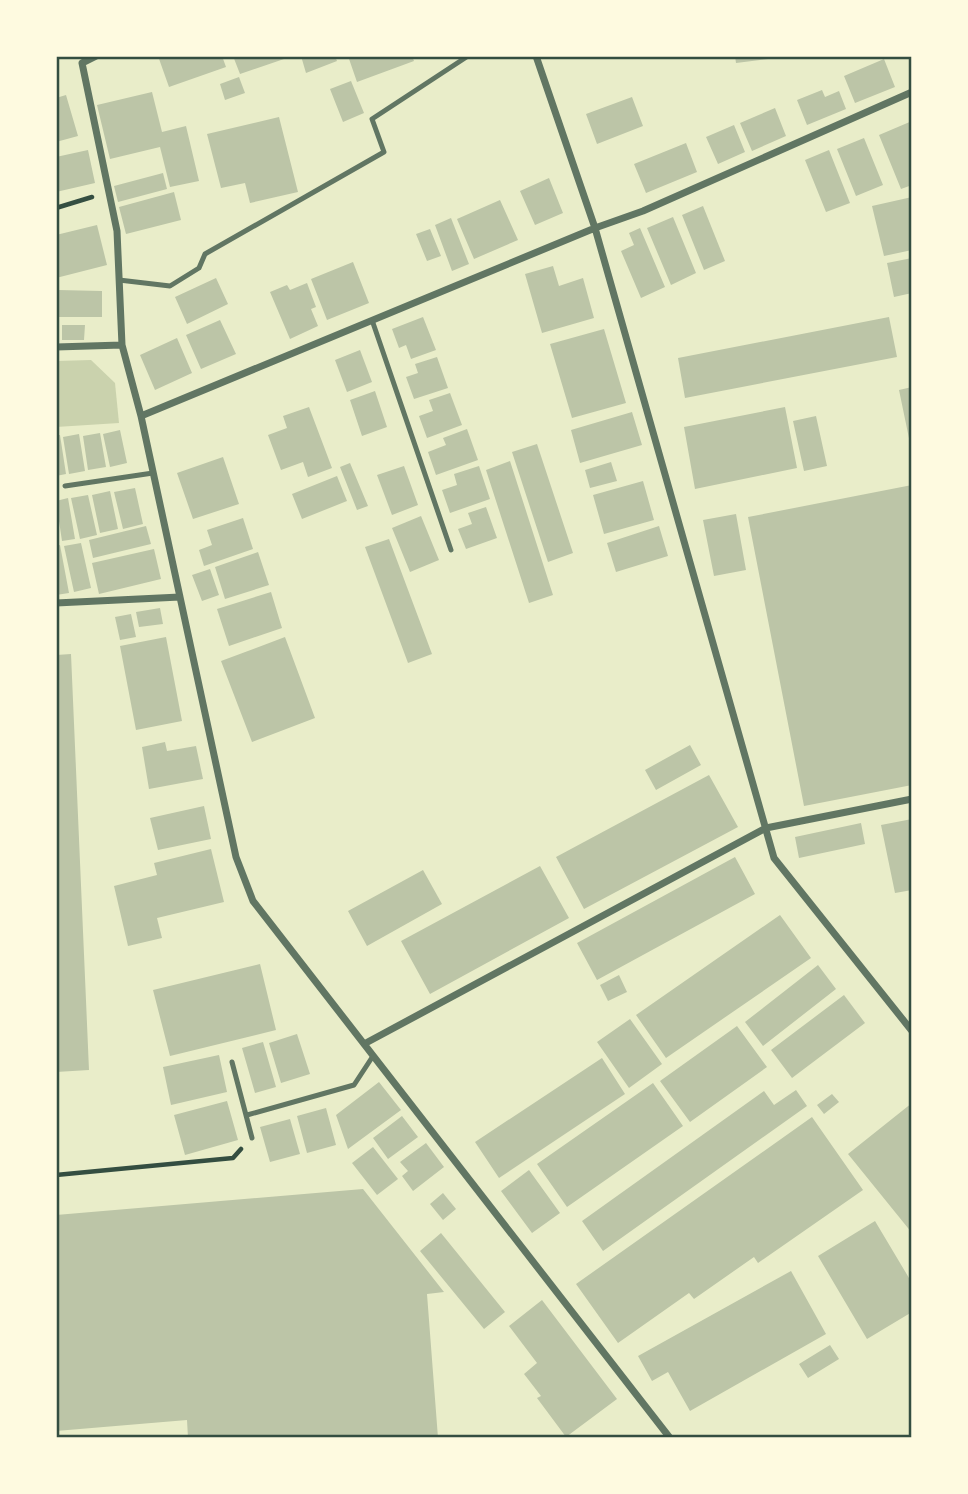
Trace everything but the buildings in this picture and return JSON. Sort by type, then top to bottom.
[{"type":"street","points":[[96,56],[82,63],[117,231],[122,345],[141,416],[236,857],[253,901],[670,1438]]},
{"type":"street","points":[[536,56],[595,228],[774,858],[912,1031]]},
{"type":"street","points":[[141,416],[595,228],[643,211],[912,92]]},
{"type":"street","points":[[56,347],[122,345]]},
{"type":"street","points":[[56,603],[180,597]]},
{"type":"street","points":[[364,1044],[766,828],[912,799]]},
{"type":"lane","points":[[119,280],[170,286],[199,268],[205,254],[384,152],[372,119],[468,56]]},
{"type":"lane","points":[[372,320],[451,550]]},
{"type":"lane","points":[[65,486],[153,473]]},
{"type":"lane","points":[[247,1115],[354,1085],[373,1056]]},
{"type":"lane","points":[[232,1062],[252,1138]]},
{"type":"path","points":[[56,208],[109,191]]},
{"type":"path","points":[[56,1175],[233,1158],[252,1138]]},
{"type":"green space","points":[[91,360],[115,383],[119,423],[56,427],[56,361]]}]
